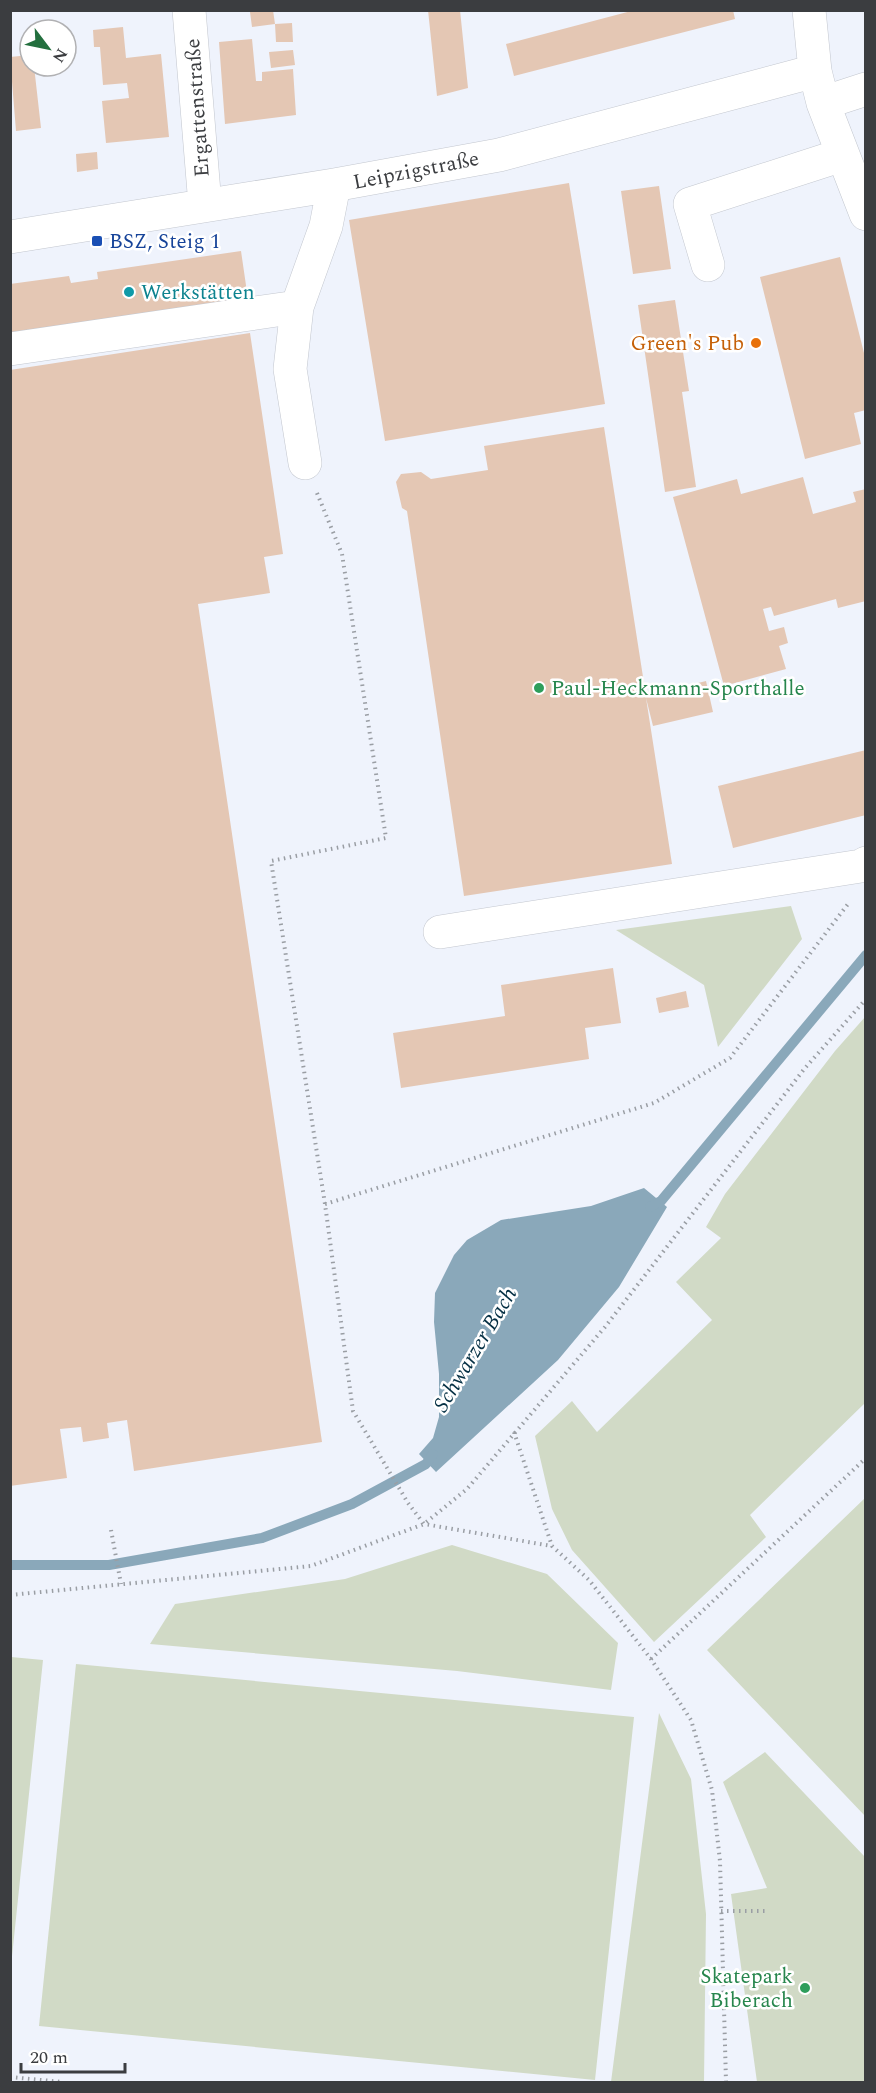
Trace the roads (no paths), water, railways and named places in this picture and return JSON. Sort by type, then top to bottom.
[{"type":"street","name":"Ergattenstraße","points":[[189,10],[205,205]]},
{"type":"street","points":[[809,10],[815,71],[823,103],[866,214]]},
{"type":"street","name":"Leipzigstraße","points":[[10,237],[334,185],[499,155],[815,71]]},
{"type":"street","points":[[823,103],[866,89]]},
{"type":"street","points":[[708,265],[690,204],[842,155]]},
{"type":"street","points":[[304,463],[290,369],[297,307],[326,226],[334,185]]},
{"type":"street","points":[[10,349],[297,307]]},
{"type":"street","points":[[440,932],[863,864]]},
{"type":"water","points":[[644,1188],[667,1207],[619,1287],[558,1360],[436,1472],[419,1454],[433,1438],[439,1417],[439,1374],[434,1322],[435,1293],[454,1255],[467,1240],[501,1220],[591,1206]]},
{"type":"waterway","name":"Schwarzer Bach","points":[[650,1207],[661,1201],[866,955]]},
{"type":"waterway","name":"Schwarzer Bach","points":[[10,1565],[109,1565],[262,1538],[352,1504],[426,1464],[433,1454]]},
{"type":"place","name":"BSZ, Steig 1","points":[[97,241]]},
{"type":"place","name":"Werkstätten","points":[[129,292]]},
{"type":"place","name":"Green's Pub","points":[[756,343]]},
{"type":"place","name":"Paul-Heckmann-Sporthalle","points":[[539,688]]},
{"type":"place","name":"Skatepark Biberach","points":[[805,1988]]}]
